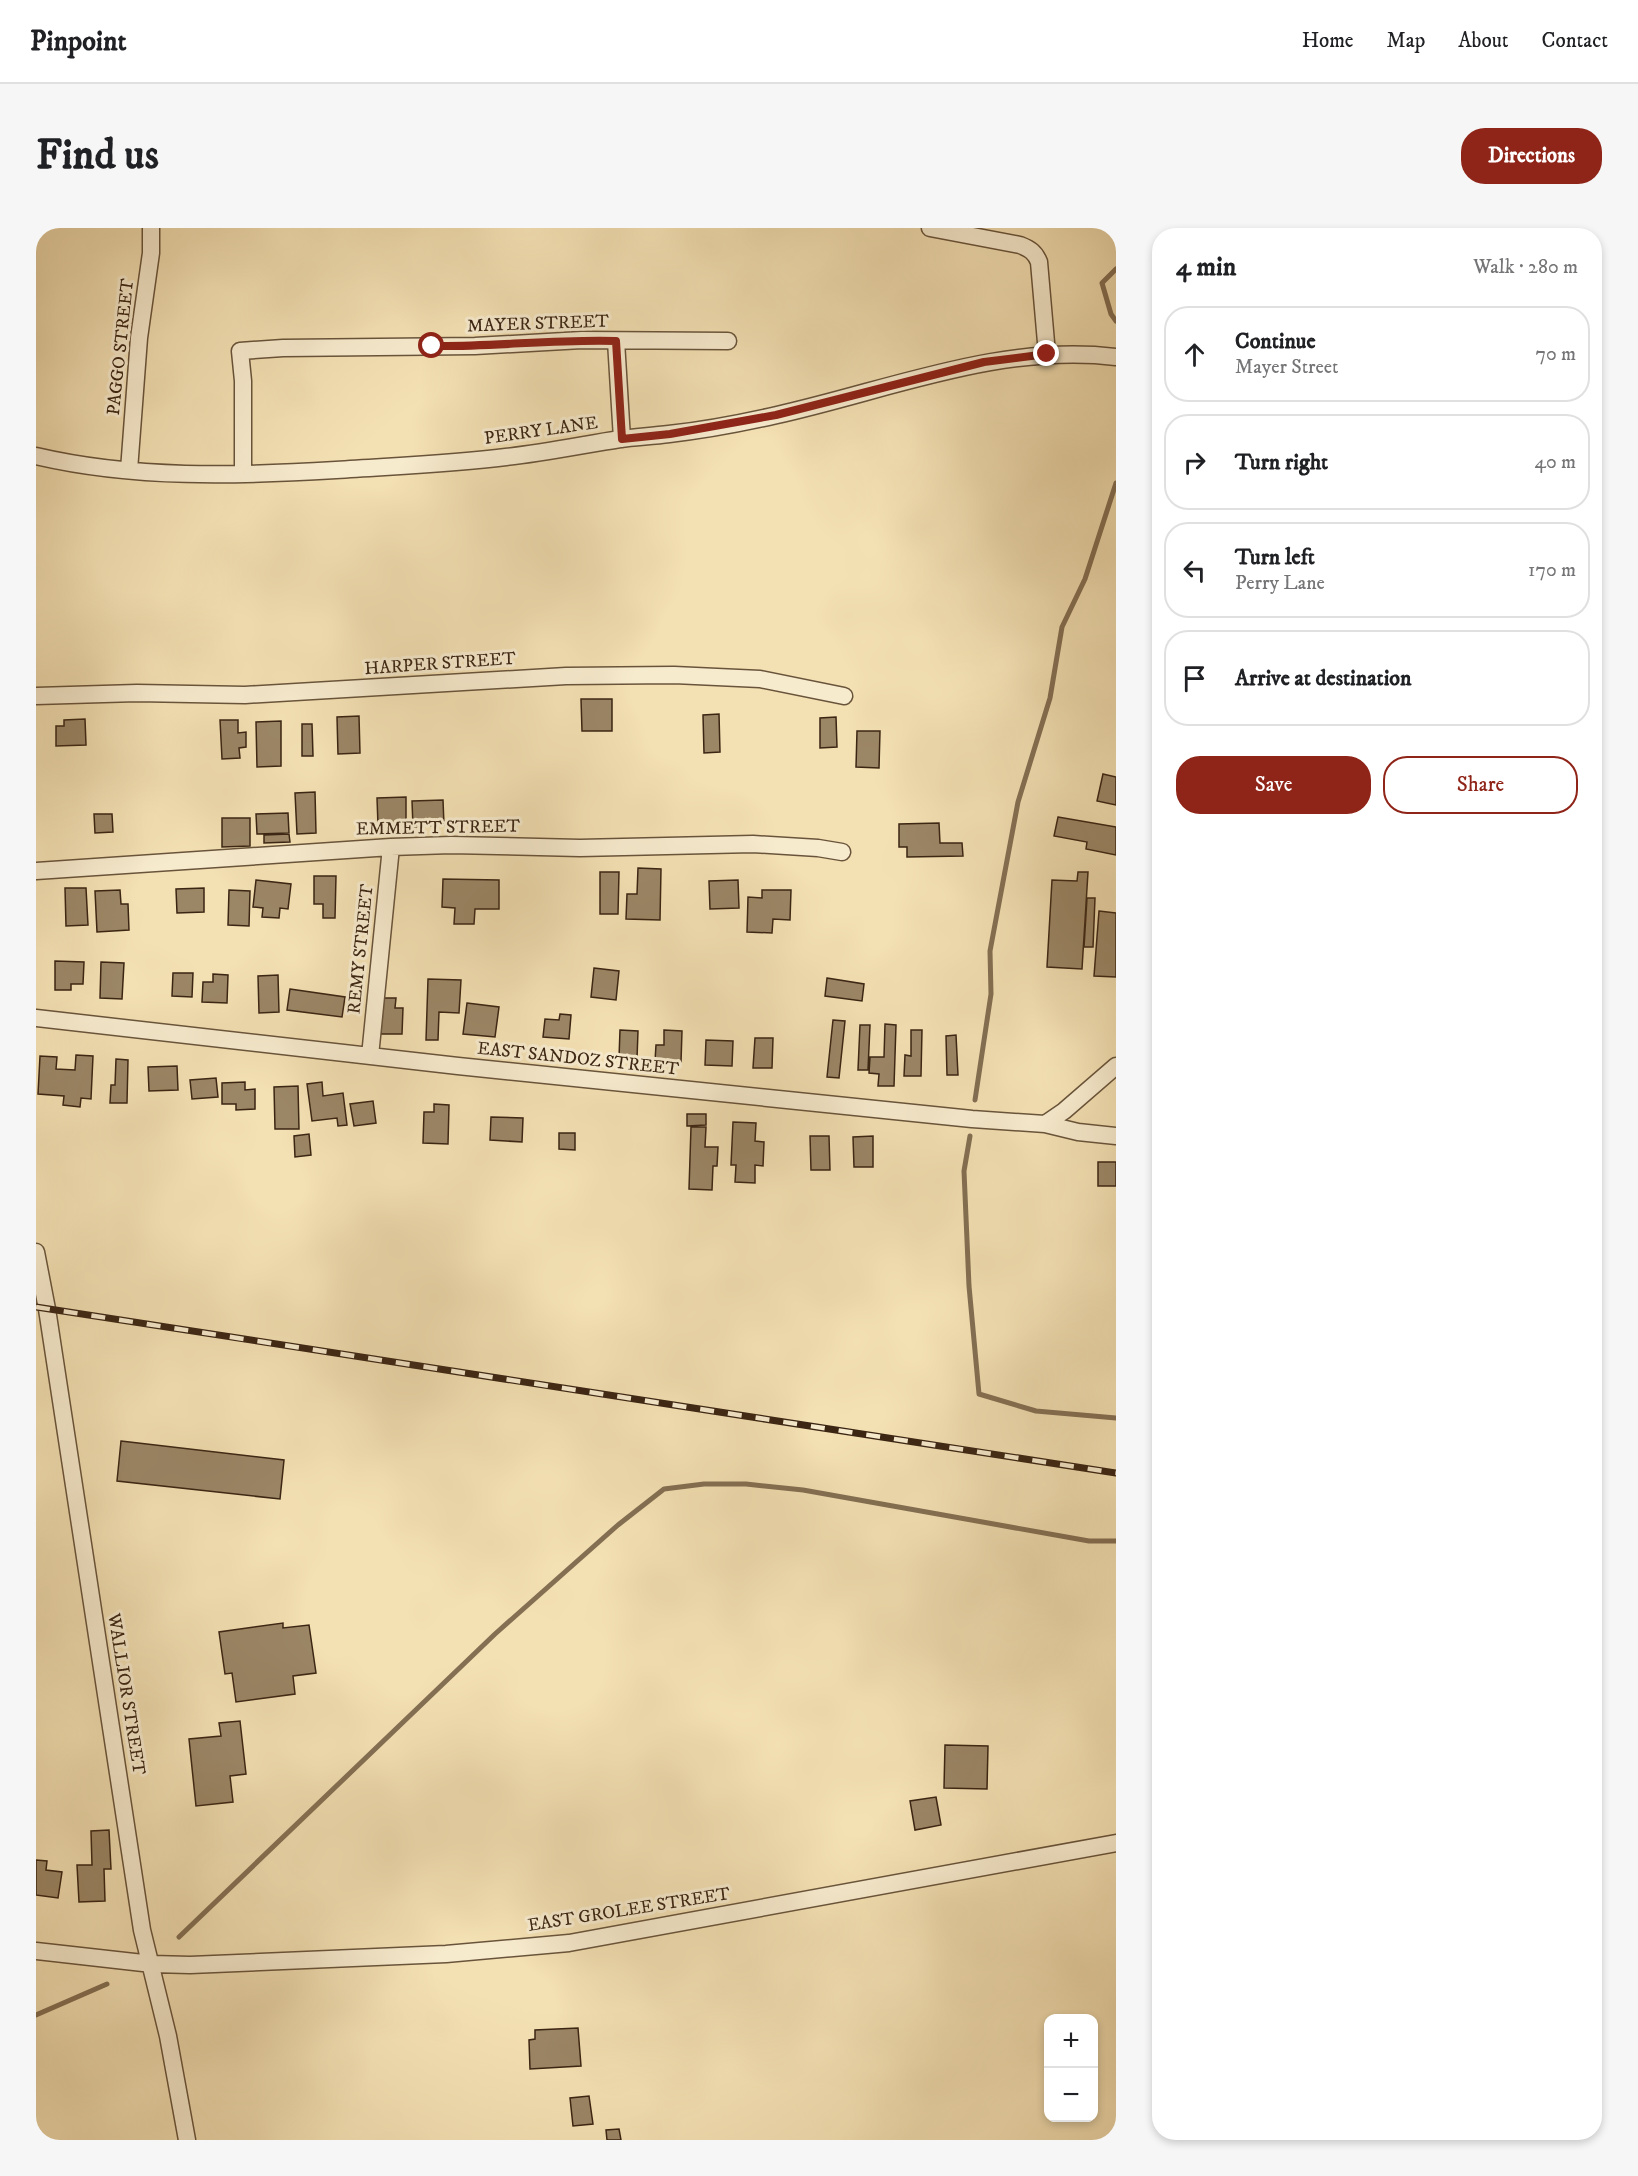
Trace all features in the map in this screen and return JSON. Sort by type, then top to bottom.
[{"type":"street","name":"PAGGO STREET","points":[[129,470],[139,338],[151,253],[151,228]]},
{"type":"street","points":[[930,228],[1020,245],[1036,254],[1039,262],[1047,354]]},
{"type":"street","name":"MAYER STREET","points":[[243,474],[243,381],[240,351],[283,348],[475,346],[582,340],[728,341]]},
{"type":"street","points":[[616,341],[622,439]]},
{"type":"street","name":"PERRY LANE","points":[[36,456],[87,467],[203,474],[279,473],[483,459],[670,434],[776,415],[984,362],[1047,354],[1090,354],[1116,357]]},
{"type":"street","name":"HARPER STREET","points":[[36,696],[137,693],[245,695],[566,676],[674,675],[760,679],[844,696]]},
{"type":"street","name":"EMMETT STREET","points":[[36,870],[451,845],[580,848],[753,844],[818,848],[842,852]]},
{"type":"street","name":"REMY STREET","points":[[370,1056],[392,847]]},
{"type":"street","name":"EAST SANDOZ STREET","points":[[36,1018],[370,1056],[972,1119],[1046,1124],[1078,1132],[1116,1136]]},
{"type":"street","points":[[1046,1124],[1116,1066]]},
{"type":"street","name":"WALLIOR STREET","points":[[36,1252],[48,1309],[142,1929],[168,2036],[187,2140]]},
{"type":"street","name":"EAST GROLEE STREET","points":[[36,1951],[152,1964],[190,1965],[434,1954],[569,1943],[1116,1843]]},
{"type":"building","points":[[581,699],[612,699],[612,731],[582,731]]},
{"type":"building","points":[[719,714],[720,752],[704,753],[703,715]]},
{"type":"building","points":[[359,716],[360,753],[338,754],[337,717]]},
{"type":"building","points":[[836,717],[837,747],[820,748],[820,718]]},
{"type":"building","points":[[85,719],[86,745],[56,746],[56,726],[64,726],[64,720]]},
{"type":"building","points":[[220,720],[238,720],[238,733],[246,732],[246,747],[239,748],[240,758],[222,759]]},
{"type":"building","points":[[281,721],[281,766],[257,767],[256,722]]},
{"type":"building","points":[[302,724],[312,724],[313,756],[302,756]]},
{"type":"building","points":[[857,731],[880,731],[879,768],[856,767]]},
{"type":"building","points":[[1103,774],[1116,777],[1116,805],[1097,801]]},
{"type":"building","points":[[315,792],[316,833],[297,834],[295,793]]},
{"type":"building","points":[[406,797],[406,825],[378,825],[377,798]]},
{"type":"building","points":[[443,800],[444,825],[413,827],[412,801]]},
{"type":"building","points":[[288,813],[289,833],[257,834],[256,814]]},
{"type":"building","points":[[94,814],[112,814],[113,832],[95,833]]},
{"type":"building","points":[[1058,817],[1116,827],[1116,855],[1086,849],[1087,842],[1054,836]]},
{"type":"building","points":[[222,818],[250,818],[250,846],[222,847]]},
{"type":"building","points":[[939,823],[940,843],[962,843],[963,856],[907,857],[907,847],[899,847],[899,824]]},
{"type":"building","points":[[289,834],[290,842],[264,843],[264,835]]},
{"type":"building","points":[[638,868],[661,869],[660,920],[626,919],[627,894],[637,894]]},
{"type":"building","points":[[600,872],[619,872],[618,914],[600,914]]},
{"type":"building","points":[[1078,872],[1088,872],[1082,969],[1047,967],[1052,880],[1077,881]]},
{"type":"building","points":[[314,876],[336,876],[335,918],[323,918],[323,904],[314,904]]},
{"type":"building","points":[[443,879],[499,880],[499,909],[475,909],[474,924],[454,924],[455,908],[442,907]]},
{"type":"building","points":[[256,880],[291,884],[288,909],[280,908],[279,918],[262,917],[263,908],[253,907]]},
{"type":"building","points":[[738,880],[739,908],[710,909],[709,881]]},
{"type":"building","points":[[65,888],[86,888],[88,925],[66,926]]},
{"type":"building","points":[[204,888],[204,912],[177,913],[176,889]]},
{"type":"building","points":[[120,890],[121,904],[128,904],[129,930],[97,932],[95,891]]},
{"type":"building","points":[[229,890],[250,891],[249,926],[228,925]]},
{"type":"building","points":[[762,890],[791,890],[790,920],[773,919],[772,933],[747,932],[748,897],[762,898]]},
{"type":"building","points":[[1087,898],[1095,898],[1093,947],[1084,947]]},
{"type":"building","points":[[1099,911],[1116,913],[1116,977],[1094,976]]},
{"type":"building","points":[[55,961],[84,962],[83,984],[71,984],[71,990],[55,990]]},
{"type":"building","points":[[101,962],[124,963],[122,999],[100,998]]},
{"type":"building","points":[[594,968],[619,971],[616,1000],[591,997]]},
{"type":"building","points":[[173,973],[193,973],[192,997],[172,996]]},
{"type":"building","points":[[213,974],[228,975],[227,1003],[202,1002],[203,982],[213,982]]},
{"type":"building","points":[[278,975],[279,1012],[259,1013],[258,976]]},
{"type":"building","points":[[827,978],[864,984],[862,1001],[825,996]]},
{"type":"building","points":[[428,979],[461,980],[459,1013],[439,1012],[438,1040],[426,1040]]},
{"type":"building","points":[[290,989],[345,997],[342,1017],[287,1010]]},
{"type":"building","points":[[382,998],[396,998],[395,1008],[403,1008],[402,1034],[381,1034]]},
{"type":"building","points":[[467,1003],[499,1007],[495,1037],[463,1034]]},
{"type":"building","points":[[560,1014],[571,1015],[569,1039],[543,1037],[545,1019],[559,1020]]},
{"type":"building","points":[[833,1020],[845,1021],[839,1078],[827,1077]]},
{"type":"building","points":[[885,1024],[896,1025],[894,1086],[878,1086],[879,1074],[869,1073],[870,1057],[884,1057]]},
{"type":"building","points":[[860,1025],[870,1025],[868,1070],[858,1070]]},
{"type":"building","points":[[620,1030],[638,1031],[637,1059],[619,1058]]},
{"type":"building","points":[[664,1030],[682,1031],[681,1062],[655,1061],[656,1045],[664,1045]]},
{"type":"building","points":[[911,1030],[922,1030],[921,1076],[904,1076],[905,1055],[911,1056]]},
{"type":"building","points":[[956,1035],[958,1075],[947,1075],[946,1036]]},
{"type":"building","points":[[755,1038],[773,1038],[772,1068],[753,1068]]},
{"type":"building","points":[[706,1040],[733,1041],[732,1066],[705,1065]]},
{"type":"building","points":[[76,1055],[93,1056],[91,1099],[81,1098],[80,1107],[63,1105],[64,1096],[38,1094],[40,1056],[57,1057],[56,1069],[75,1070]]},
{"type":"building","points":[[116,1059],[128,1060],[127,1103],[110,1103],[111,1085],[115,1085]]},
{"type":"building","points":[[177,1066],[178,1090],[149,1091],[148,1067]]},
{"type":"building","points":[[216,1078],[218,1097],[192,1099],[190,1080]]},
{"type":"building","points":[[245,1082],[245,1090],[255,1089],[255,1109],[236,1110],[236,1104],[222,1104],[222,1083]]},
{"type":"building","points":[[322,1082],[323,1096],[343,1093],[347,1125],[338,1126],[337,1118],[312,1121],[307,1084]]},
{"type":"building","points":[[298,1086],[299,1129],[275,1129],[274,1087]]},
{"type":"building","points":[[373,1101],[376,1123],[354,1126],[350,1104]]},
{"type":"building","points":[[434,1104],[449,1105],[448,1144],[423,1143],[424,1112],[434,1112]]},
{"type":"building","points":[[687,1114],[706,1114],[706,1125],[687,1126]]},
{"type":"building","points":[[491,1117],[523,1118],[522,1142],[490,1140]]},
{"type":"building","points":[[733,1122],[756,1123],[755,1141],[764,1142],[763,1166],[755,1165],[755,1183],[735,1182],[736,1165],[731,1165]]},
{"type":"building","points":[[691,1127],[706,1127],[705,1147],[718,1147],[717,1166],[713,1166],[712,1190],[689,1189]]},
{"type":"building","points":[[559,1133],[575,1133],[575,1150],[559,1149]]},
{"type":"building","points":[[309,1134],[311,1155],[295,1157],[294,1136]]},
{"type":"building","points":[[810,1136],[829,1136],[830,1170],[811,1170]]},
{"type":"building","points":[[873,1136],[873,1167],[854,1167],[853,1137]]},
{"type":"building","points":[[1098,1162],[1116,1162],[1116,1186],[1098,1186]]},
{"type":"building","points":[[121,1441],[284,1460],[280,1499],[117,1481]]},
{"type":"building","points":[[283,1623],[283,1628],[309,1625],[316,1673],[293,1676],[295,1694],[236,1702],[232,1673],[225,1674],[219,1632]]},
{"type":"building","points":[[240,1721],[246,1774],[230,1776],[233,1802],[196,1806],[189,1739],[221,1736],[219,1723]]},
{"type":"building","points":[[945,1745],[988,1746],[987,1789],[944,1788]]},
{"type":"building","points":[[936,1797],[941,1825],[915,1830],[910,1801]]},
{"type":"building","points":[[109,1830],[111,1869],[104,1869],[105,1901],[79,1902],[77,1865],[92,1865],[91,1831]]},
{"type":"building","points":[[36,1860],[47,1861],[46,1870],[62,1872],[58,1898],[36,1895]]},
{"type":"building","points":[[578,2028],[581,2066],[530,2069],[529,2040],[535,2039],[535,2030]]},
{"type":"building","points":[[589,2096],[593,2124],[573,2126],[570,2098]]},
{"type":"building","points":[[619,2129],[621,2140],[607,2140],[606,2130]]},
{"type":"waterway","points":[[1116,269],[1102,283],[1111,314],[1116,321]]},
{"type":"waterway","points":[[975,1100],[991,994],[990,951],[1018,802],[1050,698],[1062,627],[1085,579],[1116,483]]},
{"type":"waterway","points":[[970,1136],[964,1171],[969,1286],[979,1394],[1036,1411],[1116,1418]]},
{"type":"waterway","points":[[179,1937],[495,1634],[618,1525],[664,1489],[704,1484],[746,1484],[803,1490],[1089,1541],[1116,1541]]},
{"type":"waterway","points":[[36,2015],[107,1984]]},
{"type":"railway","points":[[36,1307],[1116,1473]]},
{"type":"route","points":[[432,346],[582,340],[616,341],[622,439],[670,434],[776,415],[984,362],[1047,354]]}]
